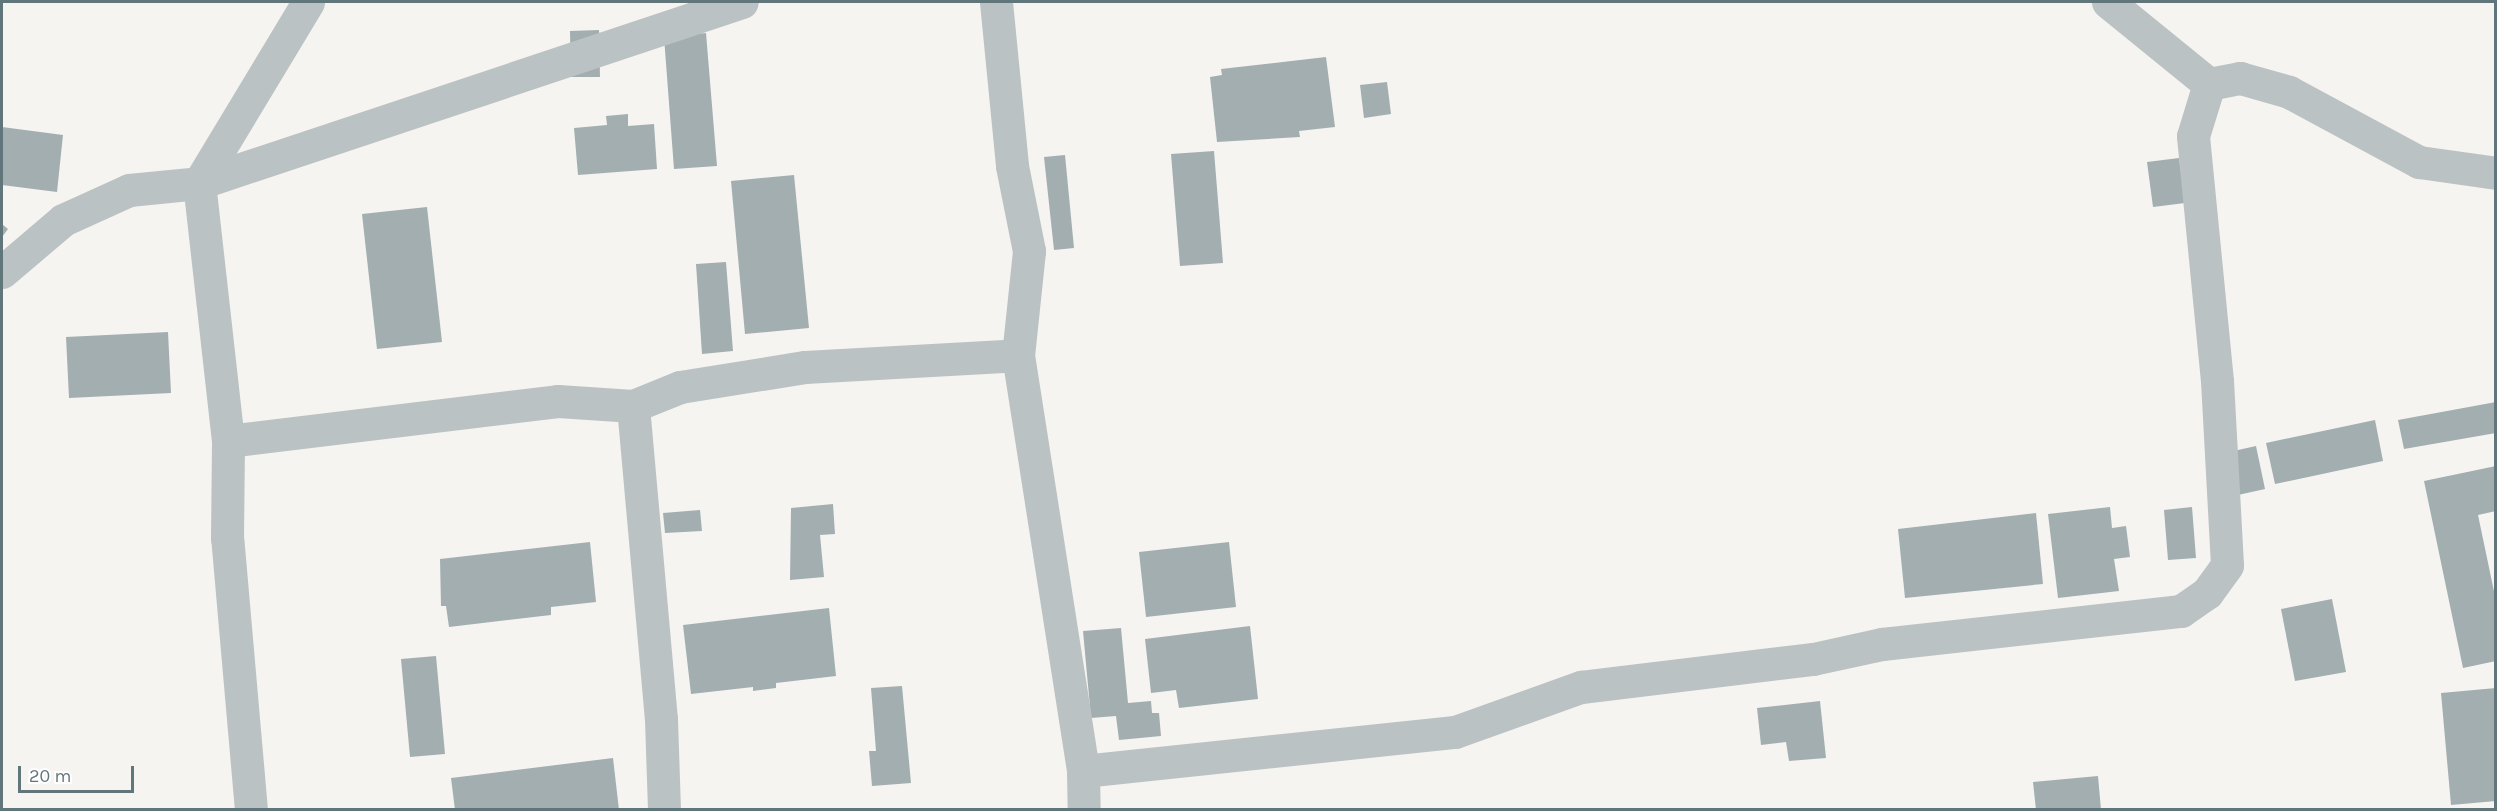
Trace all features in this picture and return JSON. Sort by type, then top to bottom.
[{"type":"street","points":[[251,810],[227,538],[228,441],[199,183],[308,2]]},
{"type":"street","points":[[2,272],[63,220],[129,189],[199,183],[742,2]]},
{"type":"street","points":[[996,2],[1012,166],[1029,251],[1017,355],[1083,771],[1084,810]]},
{"type":"street","points":[[2108,2],[2209,84]]},
{"type":"street","points":[[2209,84],[2240,78],[2289,92],[2419,162],[2496,173]]},
{"type":"street","points":[[1083,771],[1455,732],[1581,687],[1813,659],[1882,644],[2181,611],[2207,593],[2227,565],[2217,381],[2193,136],[2209,84]]},
{"type":"street","points":[[228,441],[558,401],[633,406],[680,387],[805,367],[1017,355]]},
{"type":"street","points":[[633,406],[661,719],[664,810]]},
{"type":"building","points":[[599,30],[600,77],[571,77],[570,31]]},
{"type":"building","points":[[706,33],[717,166],[674,169],[664,37]]},
{"type":"building","points":[[1326,57],[1335,127],[1299,131],[1300,137],[1217,142],[1210,77],[1222,75],[1221,69]]},
{"type":"building","points":[[1387,82],[1391,114],[1364,118],[1360,85]]},
{"type":"building","points":[[628,114],[628,126],[654,124],[657,169],[578,175],[574,128],[607,125],[606,116]]},
{"type":"building","points":[[2,127],[63,135],[57,192],[2,185]]},
{"type":"building","points":[[1214,151],[1223,263],[1180,266],[1171,154]]},
{"type":"building","points":[[1065,155],[1074,248],[1054,250],[1044,157]]},
{"type":"building","points":[[2179,158],[2185,203],[2153,207],[2147,162]]},
{"type":"building","points":[[794,175],[809,328],[745,334],[731,181]]},
{"type":"building","points":[[427,207],[442,342],[377,349],[362,214]]},
{"type":"building","points":[[2,224],[8,229],[2,237]]},
{"type":"building","points":[[726,262],[733,351],[702,354],[696,264]]},
{"type":"building","points":[[168,332],[171,393],[69,398],[66,337]]},
{"type":"building","points":[[2496,402],[2496,433],[2404,449],[2398,420]]},
{"type":"building","points":[[2375,420],[2383,461],[2275,484],[2266,443]]},
{"type":"building","points":[[2256,446],[2265,489],[2238,495],[2229,452]]},
{"type":"building","points":[[2496,466],[2496,511],[2478,515],[2496,601],[2496,661],[2463,668],[2424,481]]},
{"type":"building","points":[[833,504],[835,534],[820,535],[824,577],[790,580],[791,508]]},
{"type":"building","points":[[2110,507],[2112,528],[2126,526],[2130,557],[2114,559],[2119,591],[2058,598],[2048,514]]},
{"type":"building","points":[[2192,507],[2196,558],[2168,560],[2164,510]]},
{"type":"building","points":[[700,510],[702,531],[665,533],[663,513]]},
{"type":"building","points":[[2036,513],[2043,584],[1905,598],[1898,529]]},
{"type":"building","points":[[590,542],[596,602],[551,607],[551,615],[449,627],[446,606],[441,606],[440,559]]},
{"type":"building","points":[[1229,542],[1236,607],[1146,617],[1139,552]]},
{"type":"building","points":[[2332,599],[2346,672],[2295,681],[2281,609]]},
{"type":"building","points":[[829,608],[836,676],[776,683],[776,688],[753,691],[753,687],[691,694],[683,625]]},
{"type":"building","points":[[1250,626],[1258,699],[1179,708],[1176,690],[1151,693],[1145,639]]},
{"type":"building","points":[[1121,628],[1128,703],[1151,701],[1152,713],[1159,713],[1161,736],[1119,740],[1116,716],[1091,718],[1083,631]]},
{"type":"building","points":[[436,656],[445,754],[410,757],[401,659]]},
{"type":"building","points":[[902,686],[911,783],[872,786],[869,751],[876,751],[871,688]]},
{"type":"building","points":[[2496,688],[2496,801],[2451,805],[2441,693]]},
{"type":"building","points":[[1820,701],[1826,758],[1789,761],[1786,742],[1761,745],[1757,708]]},
{"type":"building","points":[[613,758],[619,810],[455,810],[451,778]]},
{"type":"building","points":[[2098,776],[2101,810],[2036,810],[2033,782]]}]
